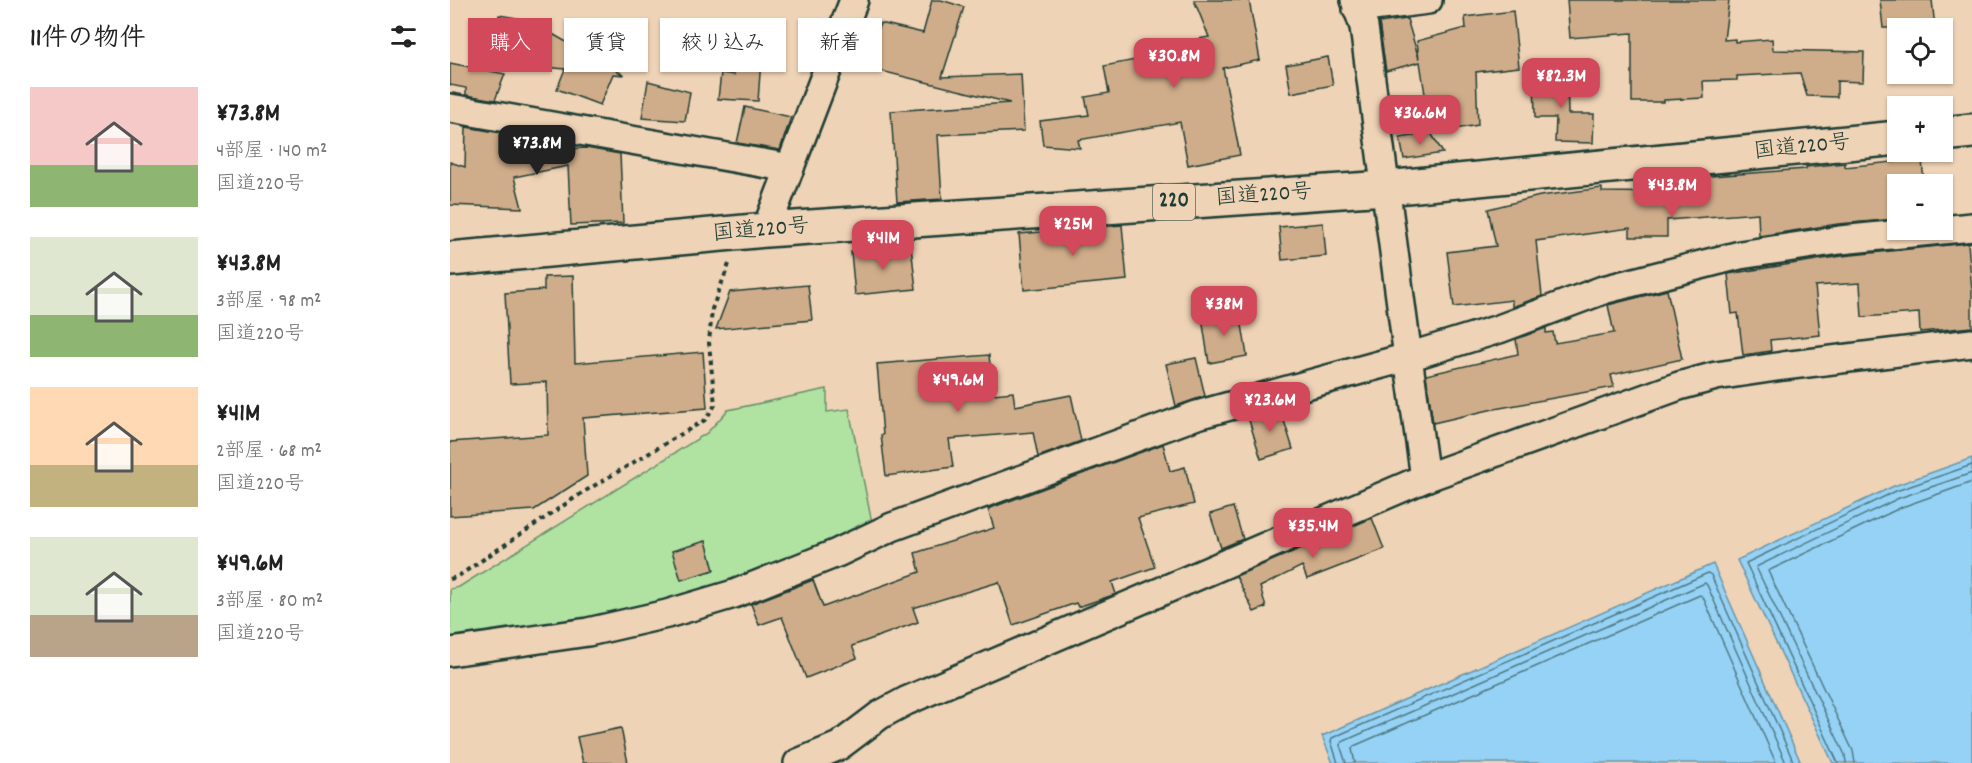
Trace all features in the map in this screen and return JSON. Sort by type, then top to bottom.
[{"type":"highway","points":[[1953,133],[1972,131]]},
{"type":"highway","name":"国道220号","points":[[450,259],[754,231],[1386,188],[1887,139]]},
{"type":"street","points":[[754,231],[790,168],[854,0]]},
{"type":"street","points":[[1425,478],[1364,27],[1356,4],[1428,0]]},
{"type":"street","points":[[450,108],[790,168]]},
{"type":"street","points":[[450,652],[588,632],[667,614],[734,594],[837,553],[892,527],[1197,415],[1408,357],[1498,329],[1604,291],[1740,255],[1840,240],[1972,227]]},
{"type":"street","points":[[798,763],[839,746],[880,715],[906,701],[1425,478],[1624,405],[1716,376],[1972,344]]},
{"type":"path","points":[[450,579],[457,577],[582,493],[705,420],[715,405],[709,343],[712,309],[754,231]]},
{"type":"green space","points":[[827,389],[827,412],[849,409],[872,523],[754,574],[583,623],[450,643],[450,589],[459,587],[707,433],[728,410]]},
{"type":"water","points":[[1972,458],[1972,763],[1833,763],[1737,560],[1894,486]]},
{"type":"water","points":[[1713,564],[1801,763],[1333,763],[1322,736]]},
{"type":"building","points":[[932,0],[941,0],[964,7],[942,77],[1021,74],[1024,131],[938,135],[942,199],[897,202],[891,111],[1010,103],[882,71],[882,23],[923,33]]},
{"type":"building","points":[[1194,0],[1249,0],[1260,60],[1223,68],[1240,155],[1188,165],[1180,122],[1078,140],[1080,148],[1043,145],[1040,121],[1089,115],[1085,97],[1109,93],[1104,66],[1167,54],[1166,45],[1209,37]]},
{"type":"building","points":[[1567,0],[1729,0],[1724,40],[1735,39],[1735,42],[1772,39],[1773,50],[1864,52],[1863,82],[1837,81],[1837,97],[1807,96],[1800,73],[1737,76],[1737,80],[1703,81],[1704,98],[1632,102],[1632,33],[1570,38]]},
{"type":"building","points":[[1880,0],[1932,0],[1934,18],[1887,18],[1887,28],[1883,28]]},
{"type":"building","points":[[1513,11],[1519,67],[1476,72],[1478,125],[1431,133],[1420,62],[1386,71],[1379,23],[1407,19],[1419,59],[1417,41],[1466,28],[1465,17]]},
{"type":"building","points":[[499,15],[516,18],[498,18]]},
{"type":"building","points":[[552,34],[564,41],[564,69],[552,68]]},
{"type":"building","points":[[1328,57],[1333,85],[1291,93],[1286,65]]},
{"type":"building","points":[[450,63],[468,67],[468,72],[505,74],[495,100],[466,95],[466,88],[450,85]]},
{"type":"building","points":[[564,72],[619,72],[624,75],[613,74],[600,105],[557,89]]},
{"type":"building","points":[[734,72],[760,72],[758,101],[718,99],[721,73],[734,75]]},
{"type":"building","points":[[1534,73],[1567,73],[1568,114],[1594,114],[1593,143],[1555,142],[1556,118],[1535,118]]},
{"type":"building","points":[[648,81],[690,92],[685,121],[642,118]]},
{"type":"building","points":[[745,107],[791,117],[780,150],[737,143]]},
{"type":"building","points":[[466,127],[524,137],[525,151],[586,148],[620,154],[623,223],[571,225],[568,166],[514,177],[522,208],[450,205],[450,162],[465,167]]},
{"type":"building","points":[[1431,133],[1443,153],[1404,159],[1400,138]]},
{"type":"building","points":[[1893,162],[1922,162],[1923,174],[1887,174],[1887,220],[1838,224],[1759,236],[1758,213],[1667,220],[1667,237],[1630,237],[1630,228],[1536,241],[1542,296],[1512,307],[1512,300],[1454,307],[1447,252],[1496,246],[1488,209],[1540,196],[1602,188],[1602,192],[1685,193],[1684,178],[1806,169],[1806,167],[1845,163],[1845,167]]},
{"type":"building","points":[[1323,223],[1326,256],[1282,260],[1279,227]]},
{"type":"building","points":[[1122,225],[1127,280],[1024,290],[1019,234]]},
{"type":"building","points":[[1968,243],[1972,327],[1920,332],[1919,313],[1862,317],[1860,283],[1815,286],[1820,335],[1770,340],[1771,351],[1743,355],[1738,313],[1732,314],[1728,274],[1842,256]]},
{"type":"building","points":[[911,246],[916,289],[855,295],[851,252]]},
{"type":"building","points":[[573,276],[575,363],[703,352],[707,408],[583,418],[587,476],[534,510],[450,516],[450,442],[548,435],[547,382],[510,384],[505,293],[544,290],[544,277]]},
{"type":"building","points":[[808,285],[812,320],[716,329],[730,292]]},
{"type":"building","points":[[1667,290],[1682,359],[1611,375],[1614,387],[1489,410],[1433,423],[1426,375],[1518,354],[1516,339],[1546,328],[1546,333],[1553,332],[1555,343],[1614,333],[1608,305]]},
{"type":"building","points":[[1240,312],[1247,356],[1209,363],[1202,318]]},
{"type":"building","points":[[989,355],[993,394],[1013,392],[1015,406],[1071,395],[1081,441],[1038,457],[1033,432],[949,439],[953,467],[886,476],[877,364]]},
{"type":"building","points":[[1196,358],[1205,396],[1176,406],[1166,364]]},
{"type":"building","points":[[1280,408],[1293,449],[1261,459],[1248,417]]},
{"type":"building","points":[[1163,444],[1170,471],[1185,467],[1194,504],[1138,518],[1155,567],[1112,582],[1116,594],[1078,607],[1076,603],[1013,625],[999,582],[913,608],[918,622],[852,646],[857,658],[806,678],[782,617],[759,625],[751,604],[813,580],[823,607],[920,572],[915,553],[994,528],[988,509]]},
{"type":"building","points":[[1233,507],[1243,539],[1221,548],[1210,514]]},
{"type":"building","points":[[1372,518],[1384,549],[1307,579],[1302,566],[1260,587],[1266,607],[1254,612],[1236,576]]},
{"type":"building","points":[[706,541],[714,570],[681,580],[672,551]]},
{"type":"building","points":[[621,728],[628,763],[583,763],[577,737]]}]
